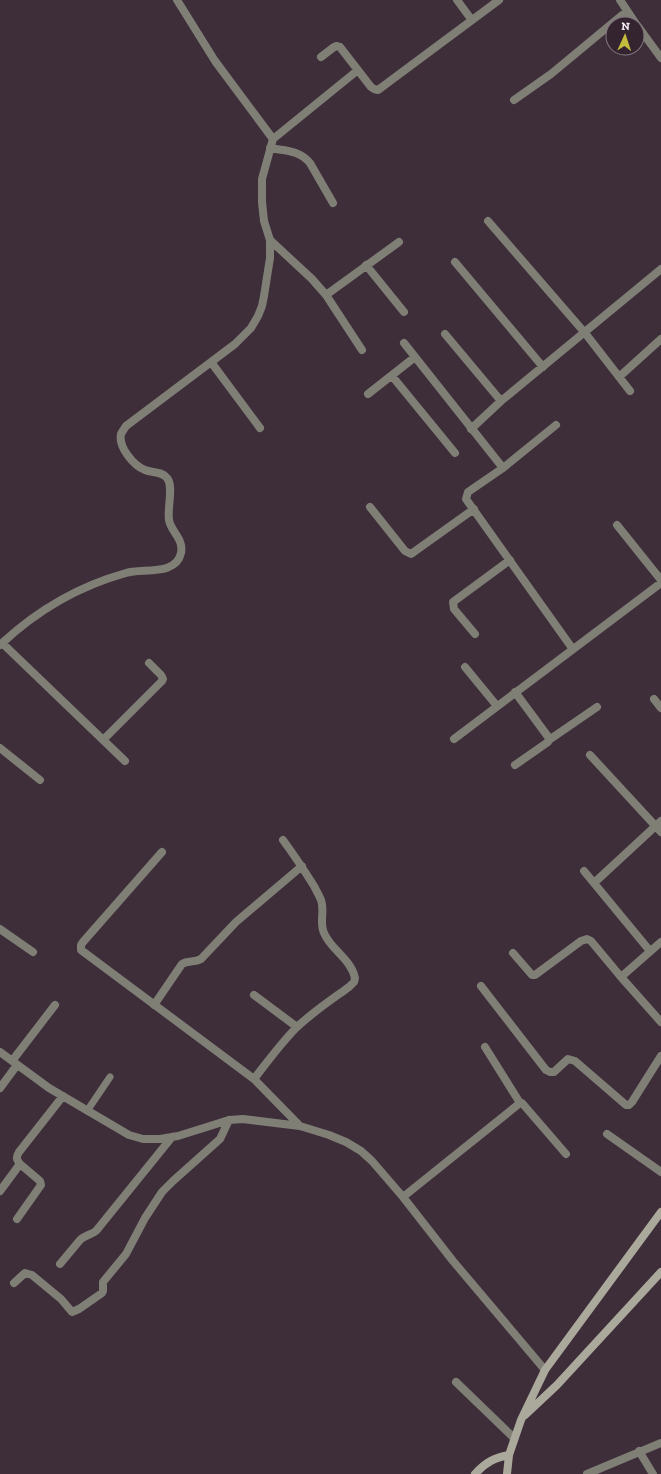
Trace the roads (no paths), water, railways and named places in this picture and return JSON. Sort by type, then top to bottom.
[{"type":"street","points":[[177,0],[215,61],[273,139]]},
{"type":"street","points":[[457,0],[471,19]]},
{"type":"street","points":[[321,57],[334,47],[339,46],[371,87],[378,90],[471,19],[499,0]]},
{"type":"street","points":[[620,0],[630,16]]},
{"type":"street","points":[[514,100],[550,74],[626,11]]},
{"type":"street","points":[[645,35],[661,58]]},
{"type":"street","points":[[125,761],[1,644],[37,615],[72,594],[102,580],[128,572],[166,568],[175,564],[179,559],[182,546],[169,521],[168,511],[170,484],[167,478],[162,474],[145,470],[135,463],[126,453],[121,442],[121,434],[126,426],[236,344],[251,328],[262,306],[270,258],[270,240],[264,221],[262,202],[262,179],[273,139],[358,70]]},
{"type":"street","points":[[270,148],[295,152],[305,158],[310,163],[333,203]]},
{"type":"street","points":[[488,221],[585,333],[630,391]]},
{"type":"street","points":[[270,240],[312,279],[326,295],[362,350]]},
{"type":"street","points":[[326,295],[399,242]]},
{"type":"street","points":[[455,262],[543,367]]},
{"type":"street","points":[[366,265],[404,312]]},
{"type":"street","points":[[471,428],[501,401],[661,269]]},
{"type":"street","points":[[445,334],[501,401]]},
{"type":"street","points":[[619,377],[660,339]]},
{"type":"street","points":[[404,343],[503,468]]},
{"type":"street","points":[[368,394],[415,357]]},
{"type":"street","points":[[211,362],[260,428]]},
{"type":"street","points":[[392,376],[455,453]]},
{"type":"street","points":[[556,425],[503,468],[468,492],[466,499],[572,648]]},
{"type":"street","points":[[370,506],[405,551],[411,554],[474,509]]},
{"type":"street","points":[[617,525],[661,580]]},
{"type":"street","points":[[475,634],[454,609],[453,602],[510,560]]},
{"type":"street","points":[[454,739],[572,648],[661,583]]},
{"type":"street","points":[[103,740],[162,681],[163,679],[161,675],[148,663]]},
{"type":"street","points":[[465,667],[497,706]]},
{"type":"street","points":[[515,692],[548,737],[548,740]]},
{"type":"street","points":[[654,699],[661,708]]},
{"type":"street","points":[[516,765],[548,740],[597,707]]},
{"type":"street","points":[[0,748],[40,780]]},
{"type":"street","points":[[590,755],[659,826],[594,883]]},
{"type":"street","points":[[254,1079],[297,1027],[314,1012],[349,987],[354,982],[355,978],[351,966],[323,932],[321,899],[302,866],[283,840]]},
{"type":"street","points":[[162,852],[81,945],[82,950],[254,1079],[300,1126]]},
{"type":"street","points":[[154,1005],[182,964],[186,961],[197,962],[201,959],[236,922],[302,866]]},
{"type":"street","points":[[584,871],[650,951]]},
{"type":"street","points":[[0,929],[33,952]]},
{"type":"street","points":[[513,953],[532,975],[535,975],[580,941],[587,939],[591,941],[620,977],[661,1022]]},
{"type":"street","points":[[620,977],[661,942]]},
{"type":"street","points":[[481,986],[546,1070],[554,1072],[568,1059],[575,1061],[626,1106],[632,1102],[661,1056]]},
{"type":"street","points":[[254,996],[297,1027]]},
{"type":"street","points":[[0,1088],[14,1063],[54,1005]]},
{"type":"street","points":[[485,1047],[520,1103],[522,1103],[566,1154]]},
{"type":"street","points":[[0,1052],[49,1088],[129,1135],[143,1139],[172,1137],[229,1120],[249,1119],[300,1126],[340,1139],[361,1151],[372,1161],[403,1197],[452,1261],[545,1370]]},
{"type":"street","points":[[17,1219],[42,1185],[40,1180],[20,1164],[17,1160],[17,1156],[63,1096]]},
{"type":"street","points":[[403,1197],[520,1103]]},
{"type":"street","points":[[14,1283],[25,1273],[32,1274],[72,1312],[79,1309],[102,1293],[102,1282],[126,1254],[145,1218],[162,1192],[220,1138],[229,1120]]},
{"type":"street","points":[[607,1134],[661,1172]]},
{"type":"street","points":[[60,1264],[83,1236],[92,1234],[96,1231],[172,1137]]},
{"type":"street","points":[[0,1191],[20,1164]]},
{"type":"street","points":[[508,1474],[509,1455],[514,1438],[545,1370],[661,1212]]},
{"type":"street","points":[[521,1420],[557,1385],[661,1272]]},
{"type":"street","points":[[456,1382],[514,1438]]},
{"type":"street","points":[[587,1474],[661,1443]]},
{"type":"street","points":[[639,1451],[652,1474]]},
{"type":"street","points":[[475,1474],[483,1466],[496,1458],[509,1455]]},
{"type":"lane","points":[[87,1111],[110,1077]]}]
